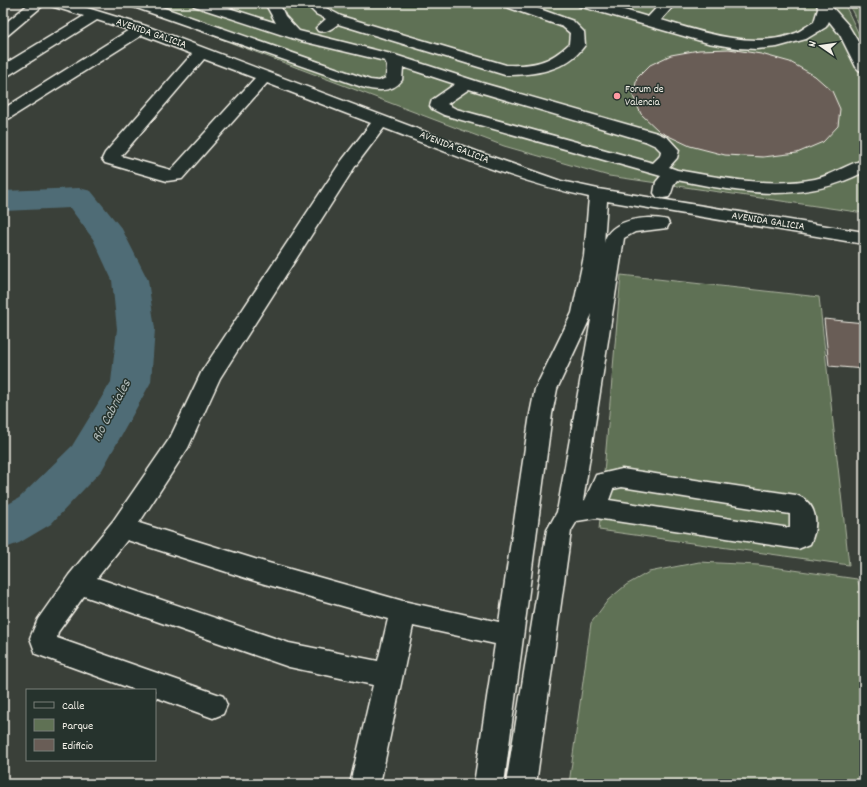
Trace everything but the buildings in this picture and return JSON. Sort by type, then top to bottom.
[{"type":"street","points":[[3,32],[39,3]]},
{"type":"street","name":"AVENIDA GALICIA","points":[[58,3],[96,9],[271,74],[381,121],[514,171],[557,185],[598,194],[837,227],[864,226]]},
{"type":"street","points":[[136,3],[376,86],[388,85],[394,80],[394,65],[390,58]]},
{"type":"street","points":[[199,3],[300,36],[390,58],[467,84],[651,137],[662,142],[670,150],[665,172],[663,193]]},
{"type":"street","points":[[272,3],[278,18],[300,36]]},
{"type":"street","points":[[312,3],[321,11],[336,19],[505,70],[527,71],[545,66],[559,61],[577,45],[577,32],[568,24],[509,3]]},
{"type":"street","points":[[584,3],[713,40],[756,44],[777,42],[801,36],[821,24],[824,6]]},
{"type":"street","points":[[619,13],[631,3]]},
{"type":"street","points":[[651,22],[669,3]]},
{"type":"street","points":[[824,6],[841,24],[864,68]]},
{"type":"street","points":[[3,72],[96,9]]},
{"type":"street","name":"AVENIDA GALICIA","points":[[96,9],[141,29],[202,52],[514,157],[598,182],[663,193],[837,227],[864,238]]},
{"type":"street","points":[[202,52],[111,157],[111,159],[167,176],[176,175],[271,74],[289,57],[300,36],[336,19]]},
{"type":"street","points":[[4,115],[141,29]]},
{"type":"street","points":[[467,84],[438,102],[438,106],[450,112],[665,172],[732,185],[784,188],[802,187],[822,182],[864,165]]},
{"type":"street","points":[[213,705],[46,646],[43,638],[46,627],[78,583],[122,528],[180,442],[210,376],[349,164],[381,121]]},
{"type":"street","points":[[489,784],[541,414],[546,389],[582,313],[594,256],[598,194]]},
{"type":"street","points":[[521,784],[559,530],[569,513],[615,236],[620,230],[627,228],[660,224]]},
{"type":"street","points":[[569,513],[596,508],[798,538],[801,537],[803,512],[801,508],[796,505],[622,478],[604,482],[597,499],[596,508]]},
{"type":"street","points":[[122,528],[258,571],[403,612],[510,636]]},
{"type":"street","points":[[78,583],[289,656],[389,676]]},
{"type":"street","points":[[365,784],[403,612]]},
{"type":"green space","name":"Forum de Valencia","points":[[126,3],[844,3],[864,45],[864,213],[609,176],[504,146]]},
{"type":"green space","points":[[848,3],[864,3],[864,35]]},
{"type":"green space","points":[[621,275],[819,297],[849,565],[599,530]]},
{"type":"green space","points":[[699,562],[758,565],[857,579],[864,599],[864,784],[569,784],[591,623],[608,600],[626,585],[649,572]]},
{"type":"waterway","name":"Río Cabriales","points":[[3,201],[79,198],[110,237],[130,280],[136,329],[131,382],[87,458],[35,511],[3,530]]},
{"type":"place","name":"Forum de Valencia","points":[[617,96]]}]
